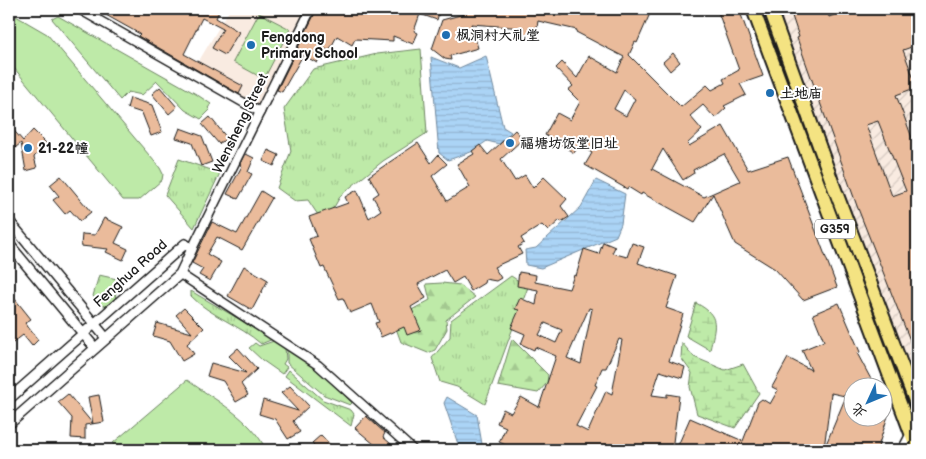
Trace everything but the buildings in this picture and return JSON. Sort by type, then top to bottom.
[{"type":"highway","name":"G359","points":[[753,9],[917,449]]},
{"type":"highway","name":"G359","points":[[770,9],[917,406]]},
{"type":"street","points":[[79,9],[260,112]]},
{"type":"street","name":"Wensheng Street","points":[[192,249],[311,9]]},
{"type":"street","points":[[9,221],[106,338]]},
{"type":"street","points":[[9,244],[95,348]]},
{"type":"street","name":"Fenghua Road","points":[[9,399],[184,244],[192,249],[180,274],[9,424]]},
{"type":"street","points":[[180,274],[318,365],[413,450]]},
{"type":"street","points":[[902,450],[911,433]]},
{"type":"shaded area","name":"Fengdong Primary School","points":[[230,9],[294,9],[307,16],[260,112],[191,74]]},
{"type":"shaded area","points":[[753,9],[917,9],[917,449],[894,387],[894,376],[890,376]]},
{"type":"green space","points":[[9,12],[47,34],[160,168],[163,174],[162,180],[139,200],[123,200],[9,62]]},
{"type":"green space","points":[[259,13],[290,29],[264,79],[233,62]]},
{"type":"green space","points":[[58,16],[196,94],[211,104],[208,108],[210,110],[201,119],[185,110],[157,81],[142,95],[128,92],[120,100],[52,19]]},
{"type":"green space","points":[[421,49],[427,133],[383,161],[341,195],[333,209],[318,215],[308,200],[295,201],[277,188],[291,151],[284,109],[313,69],[377,54]]},
{"type":"green space","points":[[179,159],[220,173],[194,228],[165,195]]},
{"type":"green space","points":[[99,275],[117,279],[115,302],[109,307],[100,305],[93,296]]},
{"type":"green space","points":[[511,276],[528,287],[485,404],[457,387],[440,382],[432,358],[450,337],[451,320]]},
{"type":"green space","points":[[426,284],[460,285],[475,297],[446,320],[447,329],[435,350],[428,353],[401,342],[393,320],[430,300]]},
{"type":"green space","points":[[191,291],[273,339],[261,344],[199,303],[191,296]]},
{"type":"green space","points":[[696,303],[713,317],[714,328],[710,350],[686,336]]},
{"type":"green space","points":[[512,339],[548,375],[547,383],[538,393],[498,386]]},
{"type":"green space","points":[[274,341],[285,348],[286,359],[283,364],[287,367],[282,374],[249,348],[255,343],[259,346]]},
{"type":"green space","points":[[682,343],[694,357],[725,370],[743,364],[759,393],[735,428],[697,414],[690,387],[692,373],[681,358]]},
{"type":"green space","points":[[287,350],[322,372],[352,403],[350,405],[324,395],[287,363]]},
{"type":"green space","points":[[289,370],[323,400],[351,410],[354,414],[351,426],[285,376]]},
{"type":"green space","points":[[187,380],[232,411],[252,429],[266,450],[114,450],[113,443]]},
{"type":"water","points":[[486,56],[503,127],[511,132],[499,144],[487,141],[471,152],[448,160],[439,153],[431,57],[459,68]]},
{"type":"water","points":[[596,180],[625,194],[621,224],[616,236],[541,268],[526,265],[525,250],[536,248],[581,207]]},
{"type":"water","points":[[447,397],[477,415],[483,450],[460,450],[444,403]]},
{"type":"place","name":"枫洞村大礼堂","points":[[446,35]]},
{"type":"place","name":"Fengdong Primary School","points":[[251,45]]},
{"type":"place","name":"土地庙","points":[[770,93]]},
{"type":"place","name":"福塘坊饭堂旧址","points":[[510,143]]},
{"type":"place","name":"21-22幢","points":[[28,148]]}]
